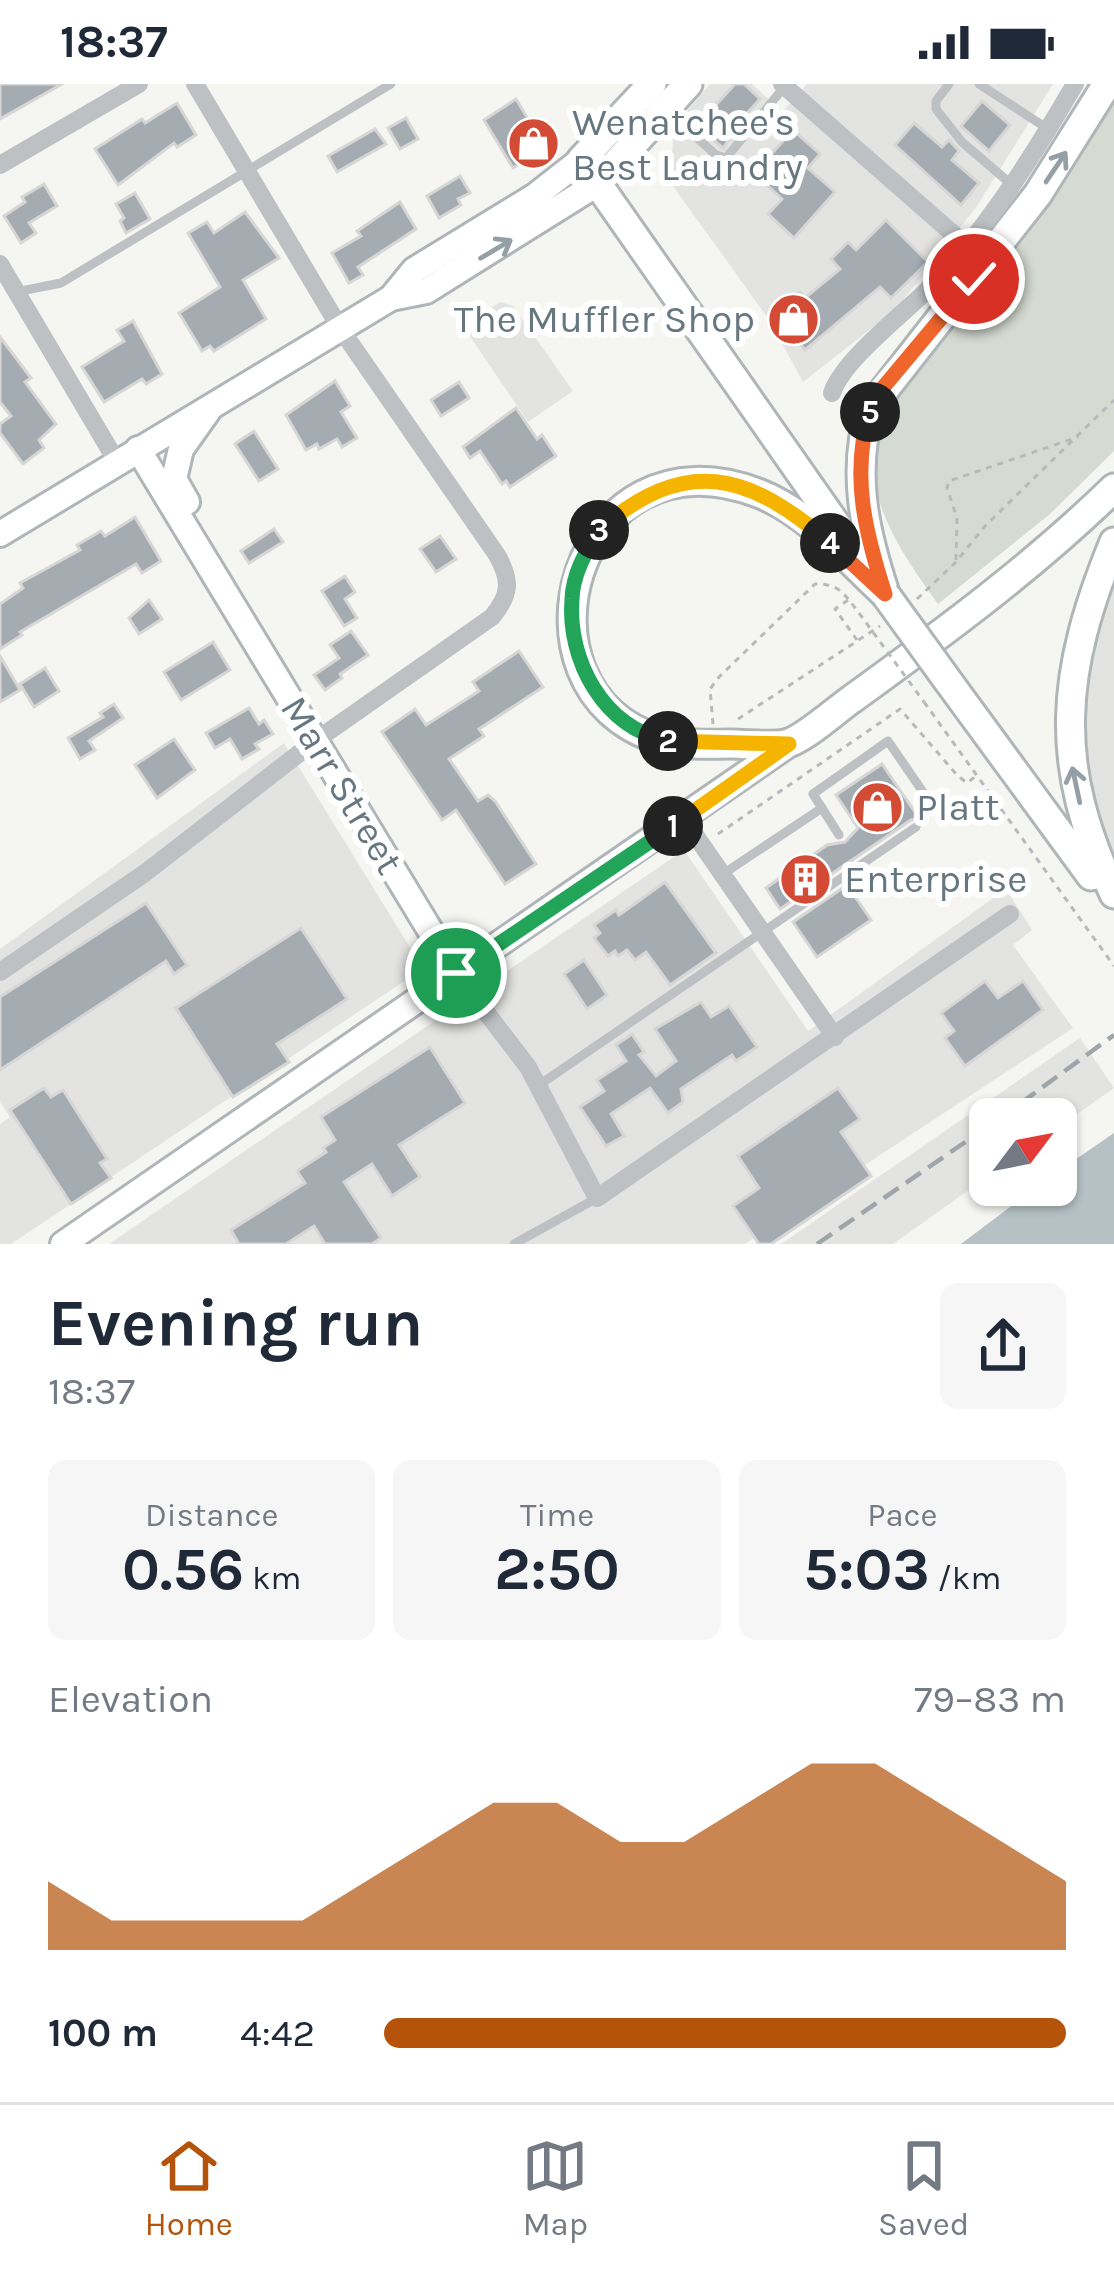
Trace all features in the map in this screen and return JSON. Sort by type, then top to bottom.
[{"type":"main road","points":[[589,172],[652,84]]},
{"type":"main road","points":[[0,534],[391,298],[414,269],[535,196],[589,172],[666,110],[688,84]]},
{"type":"main road","points":[[885,594],[871,549],[860,484],[863,432],[871,407],[1038,194],[1107,84]]},
{"type":"main road","points":[[589,172],[885,594],[1114,907]]},
{"type":"main road","name":"Marr Street","points":[[203,554],[206,536],[174,479],[182,449],[213,404]]},
{"type":"main road","name":"Marr Street","points":[[127,455],[203,554],[456,973]]},
{"type":"main road","points":[[789,744],[661,740],[632,728],[608,706],[579,659],[572,598],[580,562],[599,530],[655,489],[709,482],[740,488],[783,505],[885,594]]},
{"type":"main road","points":[[63,1244],[789,744],[990,596],[1114,488]]},
{"type":"main road","points":[[1114,542],[1091,597],[1072,668],[1069,750],[1087,838],[1114,894]]},
{"type":"street","points":[[0,165],[139,84]]},
{"type":"street","points":[[0,972],[145,873],[315,741],[492,617],[509,590],[509,579],[496,555],[340,328],[195,84]]},
{"type":"street","points":[[832,393],[846,368],[922,298],[967,246],[1012,185],[1075,84]]},
{"type":"street","points":[[784,85],[967,246]]},
{"type":"street","name":"Marr Street","points":[[0,265],[127,455]]},
{"type":"street","points":[[684,819],[835,1037]]},
{"type":"street","points":[[597,1198],[1010,914]]},
{"type":"street","name":"Marr Street","points":[[456,973],[515,1048],[597,1198]]},
{"type":"lane","points":[[16,292],[61,284],[391,84]]},
{"type":"lane","points":[[949,84],[936,100],[936,109],[962,142],[1012,185]]},
{"type":"lane","points":[[979,84],[1052,123]]},
{"type":"lane","points":[[666,110],[726,158],[784,85]]},
{"type":"lane","points":[[839,835],[813,794],[887,741],[923,792]]},
{"type":"lane","points":[[723,874],[822,808]]},
{"type":"lane","points":[[538,1086],[916,827]]},
{"type":"lane","points":[[514,1244],[597,1198]]},
{"type":"path","points":[[956,562],[957,518],[949,481],[1082,435]]},
{"type":"path","points":[[848,600],[835,609],[858,642]]},
{"type":"path","points":[[859,613],[1114,966]]},
{"type":"shaded area","points":[[710,84],[752,84],[782,112],[807,84],[1053,84],[977,206],[896,309],[803,382],[770,321],[670,182],[674,126]]},
{"type":"shaded area","points":[[1114,102],[1114,451],[1050,514],[938,604],[882,510],[874,468],[882,423],[938,340],[1022,239]]},
{"type":"shaded area","points":[[500,302],[513,306],[573,391],[528,422],[463,326]]},
{"type":"shaded area","points":[[1114,577],[1114,861],[1094,795],[1084,719],[1087,666],[1099,614]]},
{"type":"shaded area","points":[[284,743],[411,949],[409,978],[11,1244],[0,1244],[0,1124],[10,1117],[0,1102],[0,949]]},
{"type":"shaded area","points":[[684,850],[808,1031],[1006,889],[1032,930],[1013,945],[1073,1028],[745,1244],[109,1244]]},
{"type":"shaded area","points":[[1080,1038],[1114,1088],[1077,1114],[1077,1098],[993,1098]]},
{"type":"shaded area","points":[[969,1114],[969,1190],[893,1244],[781,1244]]},
{"type":"shaded area","points":[[1114,1133],[1114,1244],[961,1244],[1011,1206],[1077,1206],[1077,1159]]},
{"type":"building","points":[[0,84],[62,84],[0,119]]},
{"type":"building","points":[[735,84],[744,84],[760,99],[729,133],[732,136],[723,148],[697,126]]},
{"type":"building","points":[[516,99],[545,147],[513,168],[484,120]]},
{"type":"building","points":[[982,101],[1010,125],[989,151],[961,126]]},
{"type":"building","points":[[177,103],[196,135],[177,147],[174,143],[118,185],[95,149]]},
{"type":"building","points":[[406,118],[418,139],[400,149],[388,128]]},
{"type":"building","points":[[914,123],[942,147],[949,140],[959,151],[952,160],[979,183],[961,205],[895,145]]},
{"type":"building","points":[[375,129],[386,144],[337,172],[328,156]]},
{"type":"building","points":[[793,130],[820,154],[808,168],[835,192],[794,238],[768,214],[782,199],[754,173]]},
{"type":"building","points":[[460,176],[470,193],[458,199],[461,205],[439,218],[427,196]]},
{"type":"building","points":[[44,184],[57,206],[29,223],[36,233],[21,243],[4,216]]},
{"type":"building","points":[[135,193],[150,219],[126,233],[116,204]]},
{"type":"building","points":[[400,202],[416,229],[358,267],[363,275],[349,283],[332,253],[361,236],[357,231]]},
{"type":"building","points":[[245,212],[279,258],[243,280],[266,319],[214,351],[210,346],[202,351],[179,313],[220,287],[188,233],[207,222],[214,233]]},
{"type":"building","points":[[886,220],[928,262],[891,298],[880,287],[805,350],[775,311],[800,292],[805,298],[840,269],[831,259],[848,242],[856,250]]},
{"type":"building","points":[[133,321],[162,374],[146,384],[142,379],[104,402],[82,367],[124,341],[117,330]]},
{"type":"building","points":[[0,337],[31,378],[25,382],[56,424],[39,440],[44,448],[23,464],[0,433],[0,424],[11,416],[0,402]]},
{"type":"building","points":[[335,381],[350,406],[341,412],[357,438],[342,447],[337,439],[306,450],[286,415]]},
{"type":"building","points":[[459,382],[469,398],[441,416],[431,400]]},
{"type":"building","points":[[516,408],[537,439],[542,435],[556,456],[510,487],[506,481],[502,484],[480,451],[470,458],[463,447]]},
{"type":"building","points":[[254,431],[278,469],[259,481],[235,444]]},
{"type":"building","points":[[135,517],[161,561],[142,573],[136,564],[20,632],[0,649],[0,604],[23,588],[20,583],[80,550],[77,545],[101,531],[105,536]]},
{"type":"building","points":[[274,529],[283,542],[249,563],[241,551]]},
{"type":"building","points":[[440,536],[456,559],[436,572],[420,549]]},
{"type":"building","points":[[345,576],[355,592],[345,599],[357,618],[344,626],[322,591]]},
{"type":"building","points":[[149,600],[162,619],[139,634],[129,618]]},
{"type":"building","points":[[351,631],[368,655],[325,690],[314,675],[339,658],[330,645]]},
{"type":"building","points":[[213,642],[230,670],[181,700],[164,672]]},
{"type":"building","points":[[519,651],[543,687],[479,729],[484,736],[449,759],[478,801],[488,795],[495,801],[536,864],[505,884],[456,810],[442,820],[382,732],[415,709],[426,725],[479,691],[473,682]]},
{"type":"building","points":[[0,656],[20,690],[0,702]]},
{"type":"building","points":[[45,668],[59,691],[34,707],[20,684]]},
{"type":"building","points":[[114,704],[123,718],[89,741],[95,750],[80,759],[68,738],[103,717],[100,713]]},
{"type":"building","points":[[249,708],[273,734],[242,759],[230,739],[215,748],[206,733]]},
{"type":"building","points":[[174,739],[195,770],[157,798],[135,765]]},
{"type":"building","points":[[882,764],[919,818],[780,909],[766,888],[827,845],[845,842],[858,828],[836,795]]},
{"type":"building","points":[[665,882],[716,953],[670,985],[646,952],[635,960],[627,950],[608,956],[594,938],[600,933],[594,925],[616,910],[619,915]]},
{"type":"building","points":[[847,885],[871,920],[817,957],[793,922]]},
{"type":"building","points":[[146,903],[187,965],[174,974],[166,961],[0,1070],[0,997]]},
{"type":"building","points":[[301,928],[347,999],[277,1044],[289,1062],[233,1097],[176,1008]]},
{"type":"building","points":[[584,960],[607,995],[587,1009],[564,974]]},
{"type":"building","points":[[985,981],[998,998],[1023,981],[1043,1010],[965,1066],[945,1038],[954,1031],[941,1013]]},
{"type":"building","points":[[701,1002],[711,1017],[729,1006],[757,1047],[736,1061],[732,1055],[681,1089],[683,1102],[668,1113],[650,1088],[611,1114],[624,1136],[606,1146],[580,1107],[604,1091],[597,1080],[626,1061],[616,1045],[632,1034],[644,1052],[639,1055],[656,1076],[676,1061],[655,1029]]},
{"type":"building","points":[[430,1047],[465,1103],[399,1145],[420,1177],[392,1196],[372,1164],[344,1182],[381,1238],[372,1244],[325,1244],[314,1226],[286,1244],[239,1244],[231,1230],[305,1183],[297,1171],[326,1152],[323,1148],[335,1140],[321,1117]]},
{"type":"building","points":[[44,1088],[51,1097],[63,1090],[107,1159],[100,1163],[111,1178],[71,1204],[10,1110]]},
{"type":"building","points":[[838,1088],[860,1119],[841,1132],[871,1176],[771,1244],[759,1244],[733,1206],[759,1188],[738,1156]]},
{"type":"railway","points":[[1028,1098],[1114,1035]]},
{"type":"railway","points":[[817,1244],[969,1139]]},
{"type":"place","name":"Wenatchee's Best Laundry","points":[[533,144]]},
{"type":"place","name":"The Muffler Shop","points":[[794,319]]},
{"type":"place","name":"Platt","points":[[877,807]]},
{"type":"place","name":"Enterprise","points":[[805,879]]},
{"type":"route","points":[[456,973],[789,744],[661,740],[632,728],[608,706],[589,682],[573,632],[572,598],[580,562],[599,530],[655,489],[709,482],[740,488],[783,505],[885,594],[862,508],[863,432],[881,390],[974,279]]}]
